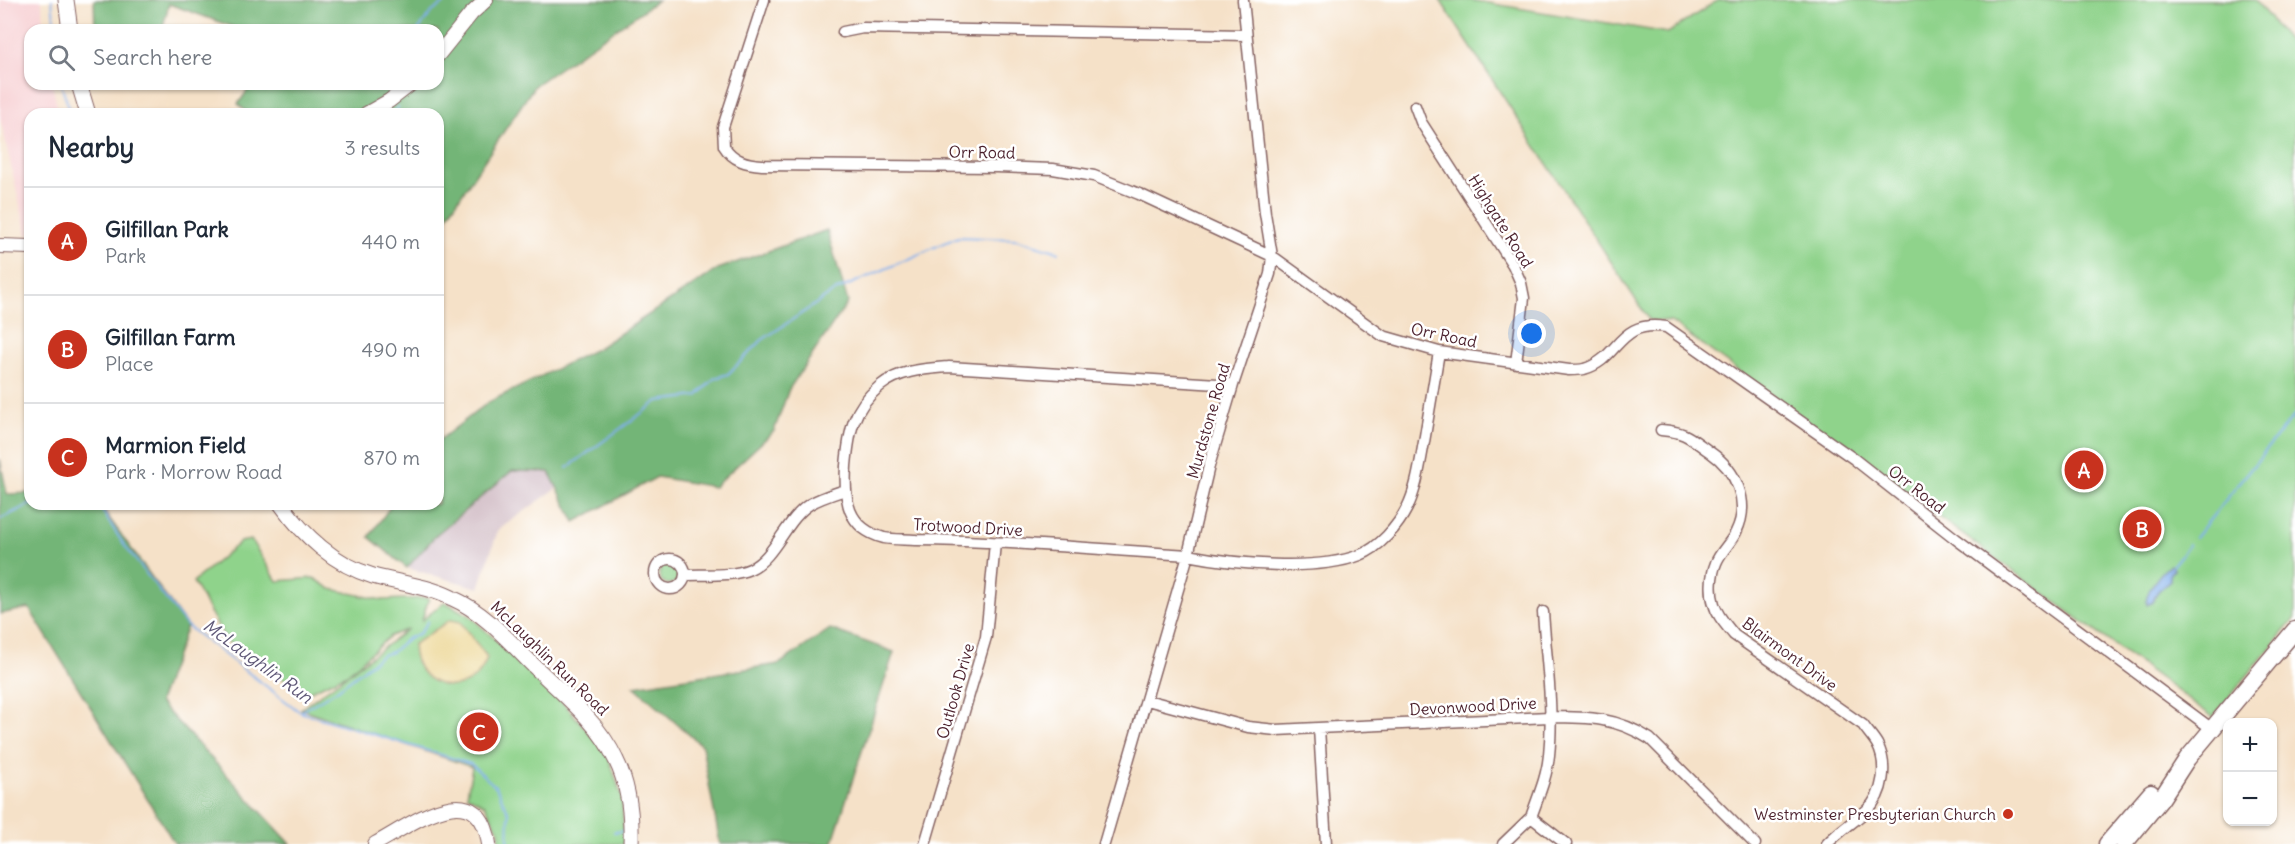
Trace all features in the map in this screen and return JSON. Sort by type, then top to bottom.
[{"type":"main road","points":[[66,0],[69,24]]},
{"type":"main road","points":[[81,90],[86,108]]},
{"type":"main road","name":"McLaughlin Run Road","points":[[286,510],[297,525],[338,560],[370,575],[441,593],[478,613],[579,710],[601,734],[620,769],[629,801],[631,844]]},
{"type":"main road","points":[[2124,844],[2161,799],[2187,759],[2295,630]]},
{"type":"main road","points":[[2107,844],[2151,793],[2187,759]]},
{"type":"street","points":[[444,48],[471,14],[486,0]]},
{"type":"street","name":"Orr Road","points":[[764,0],[723,127],[724,146],[737,160],[762,165],[1053,169],[1094,176],[1139,194],[1272,255],[1383,336],[1439,352],[1569,370],[1583,369],[1601,360],[1634,330],[1644,326],[1666,327],[1854,459],[1956,539],[2212,729]]},
{"type":"street","name":"Murdstone Road","points":[[1104,844],[1188,555],[1209,466],[1270,274],[1272,255],[1265,213],[1243,0]]},
{"type":"street","points":[[843,32],[863,28],[1246,34]]},
{"type":"street","points":[[377,108],[404,90]]},
{"type":"street","name":"Highgate Road","points":[[1415,106],[1421,122],[1514,265],[1524,298],[1516,363]]},
{"type":"street","points":[[0,246],[24,247]]},
{"type":"street","name":"Trotwood Drive","points":[[1233,385],[949,368],[913,370],[881,385],[866,399],[857,413],[849,434],[845,490],[847,504],[855,521],[865,530],[885,538],[1188,555],[1210,559],[1289,564],[1329,563],[1362,555],[1388,536],[1407,508],[1418,477],[1439,352]]},
{"type":"street","name":"Blairmont Drive","points":[[1661,430],[1681,432],[1717,456],[1736,478],[1740,490],[1743,502],[1737,531],[1716,562],[1713,577],[1714,605],[1721,620],[1734,635],[1863,725],[1878,746],[1883,773],[1876,799],[1869,808],[1827,844]]},
{"type":"street","points":[[685,574],[734,573],[750,569],[760,562],[809,504],[845,490]]},
{"type":"street","name":"Outlook Drive","points":[[925,844],[986,637],[995,543]]},
{"type":"street","points":[[1503,844],[1531,818],[1549,756],[1543,612]]},
{"type":"street","name":"Devonwood Drive","points":[[1147,700],[1248,728],[1276,730],[1549,717],[1608,719],[1642,733],[1675,762],[1755,844]]},
{"type":"street","points":[[1319,728],[1326,844]]},
{"type":"street","points":[[375,844],[428,815],[462,806],[478,813],[484,822],[489,844]]},
{"type":"street","points":[[1531,818],[1566,844]]},
{"type":"shaded area","points":[[0,0],[42,0],[43,24],[24,24],[24,90],[53,90],[58,108],[24,108],[24,222],[0,118]]},
{"type":"shaded area","points":[[512,471],[549,472],[557,488],[498,530],[479,588],[407,568],[437,534]]},
{"type":"green space","points":[[94,0],[658,0],[535,85],[444,221],[444,108],[242,108],[238,104],[248,90],[444,90],[444,24],[225,24],[169,4],[164,24],[95,24]]},
{"type":"green space","points":[[1440,0],[1470,0],[1668,33],[1718,0],[2255,0],[2295,49],[2295,618],[2213,717],[1671,322],[1649,320]]},
{"type":"green space","points":[[827,230],[848,302],[789,389],[774,431],[714,487],[657,477],[575,522],[549,472],[512,471],[437,534],[407,568],[369,537],[388,510],[444,510],[444,436],[489,402],[598,348],[718,269]]},
{"type":"green space","points":[[0,459],[7,494],[24,493],[24,510],[103,510],[187,626],[159,702],[291,844],[175,844],[29,608],[0,614]]},
{"type":"green space","points":[[251,540],[277,581],[314,578],[331,589],[382,600],[429,598],[422,620],[445,602],[470,616],[568,708],[608,755],[622,798],[624,844],[500,844],[499,831],[485,805],[467,795],[472,767],[301,709],[408,629],[390,636],[347,674],[302,695],[256,655],[227,642],[193,582],[240,542]]},
{"type":"green space","points":[[669,564],[676,567],[679,574],[676,581],[669,584],[662,581],[659,574],[662,567]]},
{"type":"green space","points":[[830,629],[894,652],[832,844],[720,844],[702,746],[634,686],[779,664]]},
{"type":"sand","points":[[450,620],[460,622],[487,657],[480,671],[471,681],[446,686],[423,673],[416,661],[413,645]]},
{"type":"water","points":[[2170,565],[2174,569],[2170,573],[2170,581],[2158,591],[2153,602],[2147,605],[2146,600],[2150,589]]},
{"type":"waterway","name":"McLaughlin Run","points":[[52,0],[54,24]]},
{"type":"waterway","points":[[423,24],[432,12],[449,0]]},
{"type":"waterway","name":"McLaughlin Run","points":[[63,90],[69,108]]},
{"type":"waterway","points":[[567,468],[658,401],[697,396],[715,378],[728,374],[762,340],[835,291],[958,237],[1016,239],[1059,252]]},
{"type":"waterway","points":[[2195,538],[2295,414]]},
{"type":"waterway","points":[[0,519],[24,507]]},
{"type":"waterway","name":"McLaughlin Run","points":[[102,510],[124,545],[187,626],[300,712],[471,764],[496,787],[509,813],[508,844]]},
{"type":"waterway","points":[[2172,566],[2189,545]]},
{"type":"waterway","points":[[300,712],[337,690],[382,655],[392,652],[407,639],[420,633],[428,621]]},
{"type":"waterway","points":[[614,832],[626,831]]},
{"type":"place","name":"Gilfillan Park","points":[[2084,470]]},
{"type":"place","name":"Gilfillan Farm","points":[[2142,529]]},
{"type":"place","name":"Marmion Field","points":[[479,732]]},
{"type":"place","name":"Westminster Presbyterian Church","points":[[2008,814]]}]
